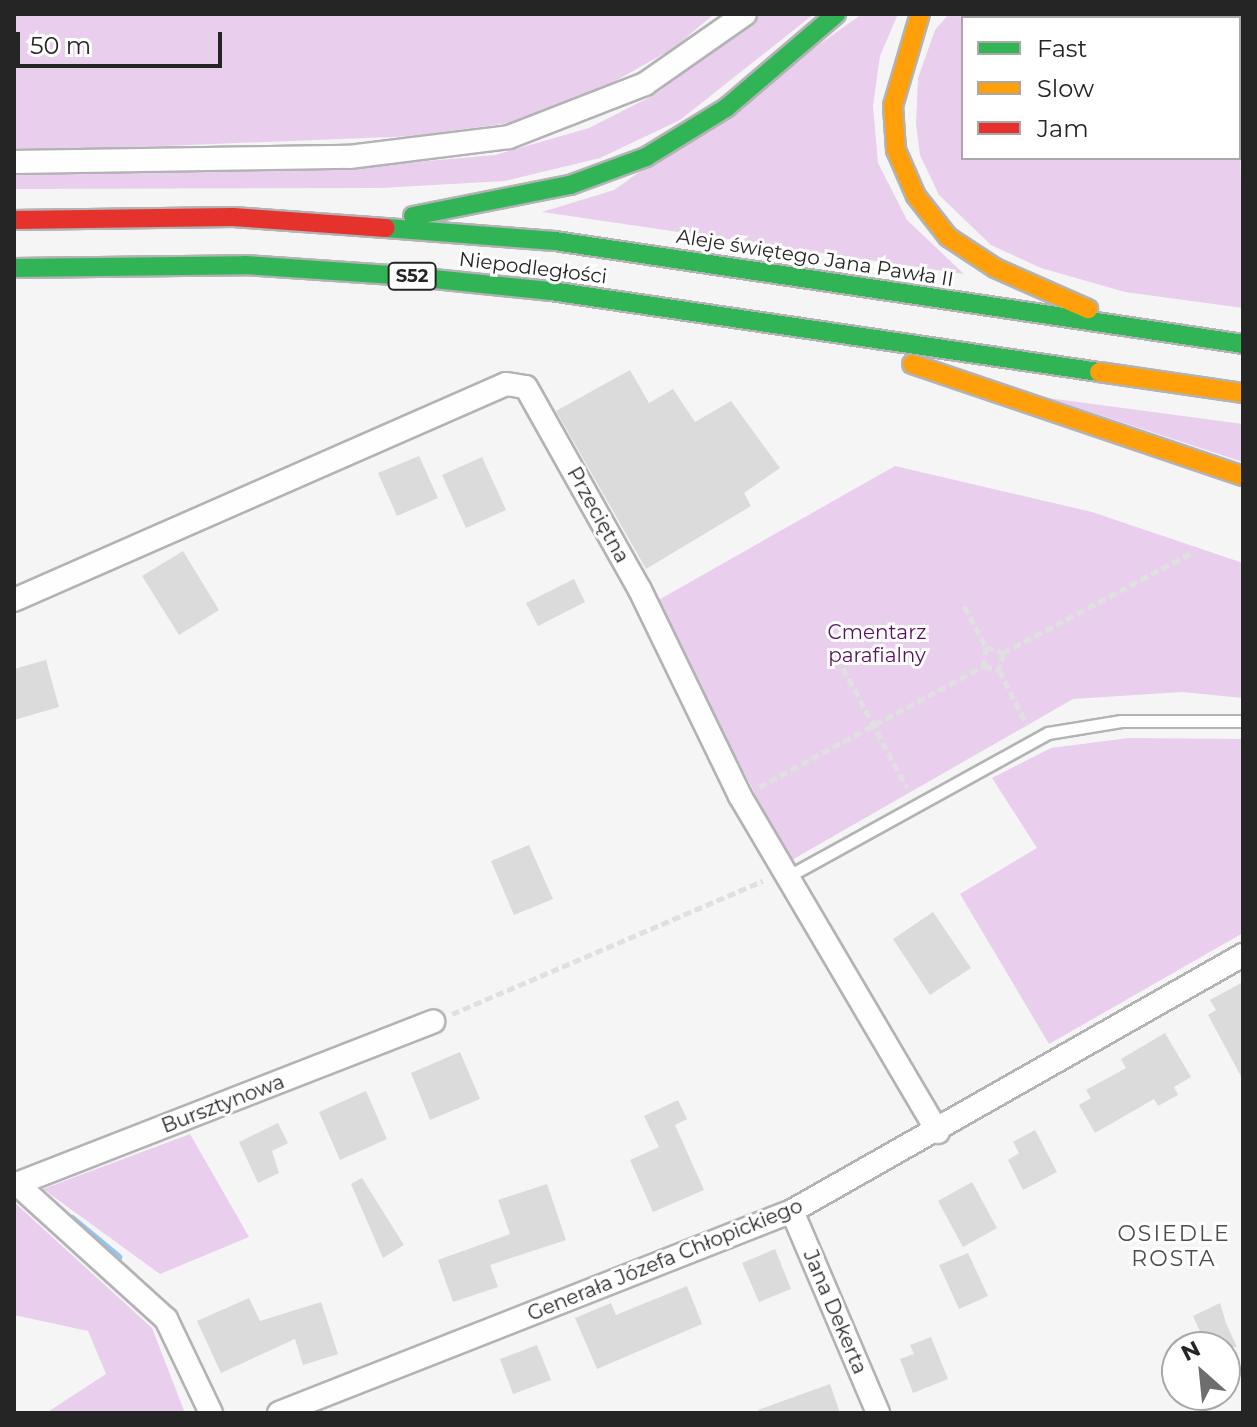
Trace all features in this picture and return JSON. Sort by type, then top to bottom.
[{"type":"highway","points":[[14,220],[133,215],[378,223],[570,185],[646,157],[726,108],[836,14]]},
{"type":"highway","points":[[920,14],[893,106],[896,150],[916,196],[948,237],[995,268],[1139,332]]},
{"type":"highway","name":"Aleje świętego Jana Pawła II","points":[[378,223],[764,270],[1139,332],[1243,344]]},
{"type":"highway","name":"Niepodległości","points":[[14,268],[245,265],[405,276],[806,328]]},
{"type":"highway","points":[[806,328],[1243,476]]},
{"type":"highway","name":"S52","points":[[806,328],[1243,393]]},
{"type":"street","points":[[14,162],[349,157],[509,137],[645,84],[745,14]]},
{"type":"street","name":"Przeciętna","points":[[14,600],[506,384],[526,387],[640,590],[684,687],[787,878],[938,1132]]},
{"type":"street","name":"Generała Józefa Chłopickiego","points":[[279,1413],[792,1211],[938,1132],[1243,955]]},
{"type":"street","name":"Bursztynowa","points":[[16,1185],[433,1022]]},
{"type":"street","points":[[16,1185],[166,1319],[211,1413]]},
{"type":"street","name":"Jana Dekerta","points":[[792,1211],[878,1413]]},
{"type":"lane","points":[[787,878],[1048,733],[1121,721],[1243,721]]},
{"type":"path","points":[[986,647],[1003,653],[1193,552]]},
{"type":"path","points":[[964,606],[986,647],[984,666]]},
{"type":"path","points":[[1003,653],[999,670],[1028,725]]},
{"type":"path","points":[[749,792],[984,666],[999,670]]},
{"type":"path","points":[[843,668],[907,788]]},
{"type":"path","points":[[433,1022],[768,879],[787,878]]},
{"type":"green space","points":[[14,14],[714,14],[674,48],[594,93],[509,123],[415,136],[14,152]]},
{"type":"green space","points":[[762,14],[814,14],[680,120],[600,158],[505,181],[380,188],[14,189],[14,175],[360,167],[495,155],[589,128],[654,95]]},
{"type":"green space","points":[[862,14],[898,14],[880,56],[873,106],[878,163],[907,220],[964,274],[542,212],[614,190]]},
{"type":"green space","points":[[949,14],[1068,16],[961,16],[961,160],[1241,160],[1243,308],[1125,292],[1041,268],[991,245],[939,195],[920,155],[916,124],[918,78],[935,30]]},
{"type":"green space","points":[[1048,398],[1243,424],[1243,462]]},
{"type":"green space","name":"Cmentarz parafialny","points":[[895,466],[1092,512],[1243,563],[1243,698],[1182,692],[1073,699],[790,861],[655,602]]},
{"type":"green space","points":[[1128,738],[1243,739],[1243,933],[1049,1044],[960,894],[1037,848],[992,778],[1051,748]]},
{"type":"green space","points":[[190,1134],[249,1237],[160,1274],[43,1189]]},
{"type":"green space","points":[[15,1203],[152,1328],[185,1413],[46,1413],[106,1374],[88,1331],[14,1315]]},
{"type":"building","points":[[630,370],[649,403],[673,389],[695,422],[731,401],[780,468],[744,493],[751,506],[646,569],[556,411]]},
{"type":"building","points":[[419,456],[438,498],[397,516],[378,473]]},
{"type":"building","points":[[482,457],[506,510],[466,528],[442,475]]},
{"type":"building","points":[[183,551],[219,610],[179,635],[142,576]]},
{"type":"building","points":[[574,579],[585,602],[538,626],[526,603]]},
{"type":"building","points":[[46,660],[59,707],[14,720],[14,669]]},
{"type":"building","points":[[529,845],[553,899],[514,915],[491,861]]},
{"type":"building","points":[[933,912],[971,968],[930,995],[893,939]]},
{"type":"building","points":[[1243,982],[1243,1080],[1208,1015],[1216,1010],[1210,1000]]},
{"type":"building","points":[[1165,1033],[1191,1077],[1174,1087],[1178,1095],[1158,1106],[1154,1099],[1095,1133],[1079,1105],[1091,1098],[1086,1090],[1126,1068],[1121,1059]]},
{"type":"building","points":[[460,1052],[480,1099],[430,1120],[411,1073]]},
{"type":"building","points":[[366,1091],[387,1139],[340,1160],[319,1112]]},
{"type":"building","points":[[678,1100],[687,1119],[675,1125],[704,1190],[653,1212],[630,1160],[659,1147],[644,1116]]},
{"type":"building","points":[[278,1123],[288,1143],[272,1151],[279,1173],[258,1183],[239,1142]]},
{"type":"building","points":[[1035,1130],[1057,1172],[1023,1190],[1008,1160],[1019,1153],[1013,1142]]},
{"type":"building","points":[[362,1178],[404,1245],[383,1258],[351,1184]]},
{"type":"building","points":[[972,1182],[997,1228],[963,1247],[938,1201]]},
{"type":"building","points":[[547,1184],[566,1240],[490,1265],[498,1287],[453,1302],[438,1260],[510,1234],[498,1200]]},
{"type":"building","points":[[775,1249],[791,1289],[759,1302],[742,1263]]},
{"type":"building","points":[[968,1253],[988,1296],[959,1309],[939,1265]]},
{"type":"building","points":[[687,1286],[702,1324],[597,1369],[575,1318],[611,1303],[616,1315]]},
{"type":"building","points":[[249,1298],[260,1321],[321,1302],[338,1354],[303,1365],[295,1339],[221,1373],[197,1321]]},
{"type":"building","points":[[1220,1303],[1230,1331],[1200,1331],[1193,1316]]},
{"type":"building","points":[[931,1337],[948,1379],[913,1393],[900,1359],[914,1354],[910,1345]]},
{"type":"building","points":[[537,1345],[551,1380],[513,1394],[500,1359]]},
{"type":"building","points":[[830,1384],[840,1413],[758,1413],[758,1410]]},
{"type":"waterway","points":[[72,1219],[118,1257]]},
{"type":"traffic: fast","points":[[413,216],[570,185],[646,157],[726,108],[836,14]]},
{"type":"traffic: fast","points":[[1214,14],[1219,16]]},
{"type":"traffic: fast","points":[[386,228],[555,241],[1243,344]]},
{"type":"traffic: fast","points":[[14,268],[245,265],[405,276],[551,291],[1099,372]]},
{"type":"traffic: slow","points":[[920,14],[893,106],[896,150],[916,196],[948,237],[995,268],[1088,309]]},
{"type":"traffic: slow","points":[[912,364],[1243,476]]},
{"type":"traffic: slow","points":[[1099,372],[1243,393]]},
{"type":"traffic: jam","points":[[14,220],[233,217],[386,228]]},
{"type":"district","name":"OSIEDLE ROSTA","points":[[1174,1246]]}]
